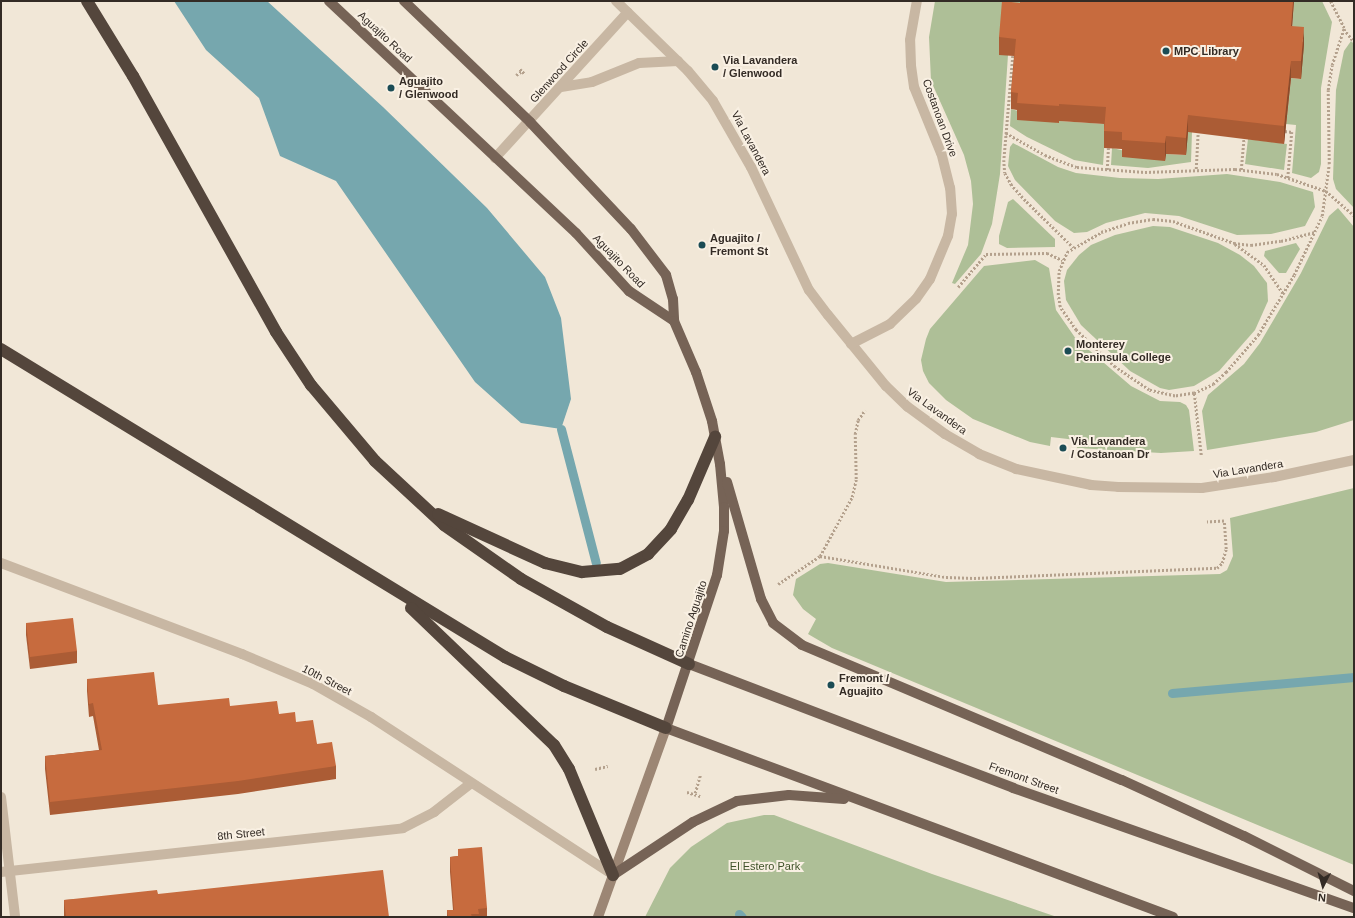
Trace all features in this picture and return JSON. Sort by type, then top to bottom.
[{"type":"highway","points":[[88,1],[122,57],[258,302],[292,358],[351,434],[421,506],[467,543],[537,589],[625,636],[689,664]]},
{"type":"highway","points":[[1,348],[391,589],[534,672],[666,728]]},
{"type":"highway","points":[[421,506],[545,564],[582,572],[620,569],[648,554],[671,529],[688,500],[715,437]]},
{"type":"highway","points":[[391,589],[554,745],[569,769],[613,875]]},
{"type":"main road","name":"Aguajito Road","points":[[329,1],[576,233],[629,291],[674,321]]},
{"type":"main road","points":[[404,1],[530,122],[647,248],[666,275],[674,299],[674,321]]},
{"type":"main road","name":"Camino Aguajito","points":[[598,917],[712,596],[721,552],[723,487],[715,437],[701,386],[674,321]]},
{"type":"main road","points":[[715,437],[739,528],[761,599],[773,623],[802,645],[1122,780],[1244,836],[1354,891]]},
{"type":"main road","name":"Fremont Street","points":[[689,664],[1014,788],[1354,908]]},
{"type":"main road","points":[[666,728],[1173,917]]},
{"type":"main road","points":[[613,875],[693,822],[737,801],[789,796],[856,800]]},
{"type":"street","points":[[616,1],[628,12]]},
{"type":"street","name":"Costanoan Drive","points":[[851,344],[890,324],[916,299],[930,279],[948,236],[952,214],[950,188],[941,153],[914,87],[911,65],[910,40],[917,1]]},
{"type":"street","name":"Glenwood Circle","points":[[495,158],[530,122],[628,12]]},
{"type":"street","name":"Via Lavandera","points":[[628,12],[678,61],[713,101],[732,130],[809,290],[886,386],[908,407],[945,434],[979,454],[1016,469],[1091,486],[1182,489],[1274,477],[1354,460]]},
{"type":"street","points":[[561,87],[592,82],[639,63],[678,61]]},
{"type":"street","name":"10th Street","points":[[1,563],[242,654],[313,684],[371,717],[470,784],[613,875]]},
{"type":"street","name":"8th Street","points":[[6,872],[403,828],[434,812],[470,784]]},
{"type":"street","points":[[1,797],[6,872],[16,917]]},
{"type":"path","points":[[1330,1],[1344,28],[1354,42]]},
{"type":"path","points":[[1283,293],[1264,265],[1234,244],[1202,230],[1173,221],[1153,219],[1128,223],[1101,232],[1073,247],[1062,260],[1058,284],[1060,307],[1066,318],[1086,340],[1115,367],[1148,390],[1175,396],[1194,393],[1213,384],[1241,357],[1258,335],[1283,293],[1315,232],[1326,191],[1330,142],[1328,90],[1332,65],[1344,28]]},
{"type":"path","points":[[1013,56],[1004,160],[1011,184],[1073,247]]},
{"type":"path","points":[[516,75],[521,70],[525,74]]},
{"type":"path","points":[[1286,131],[1292,132],[1288,178]]},
{"type":"path","points":[[1006,133],[1060,162],[1106,170],[1145,172],[1196,169],[1241,170],[1288,178],[1326,191],[1354,215]]},
{"type":"path","points":[[1196,169],[1198,133]]},
{"type":"path","points":[[1241,170],[1244,138]]},
{"type":"path","points":[[1106,170],[1108,148]]},
{"type":"path","points":[[1234,244],[1264,244],[1315,232]]},
{"type":"path","points":[[958,287],[986,254],[1047,253],[1062,260]]},
{"type":"path","points":[[1194,393],[1201,455]]},
{"type":"path","points":[[777,585],[820,556],[852,496],[856,479],[855,434],[858,420],[865,410]]},
{"type":"path","points":[[820,556],[946,577],[974,578],[1217,568],[1222,563],[1226,549],[1224,520],[1207,522]]},
{"type":"path","points":[[595,769],[608,766]]},
{"type":"path","points":[[687,792],[695,793],[700,775]]},
{"type":"green space","points":[[935,1],[1022,1],[999,54],[1008,55],[1000,174],[992,224],[981,254],[955,284],[952,283],[968,245],[973,204],[971,181],[964,155],[931,81],[929,37]]},
{"type":"green space","points":[[1294,1],[1322,1],[1332,22],[1321,88],[1321,164],[1319,172],[1311,178],[1292,173],[1296,125],[1286,124],[1291,78],[1300,79],[1291,43]]},
{"type":"green space","points":[[1351,41],[1354,44],[1354,208],[1336,189],[1333,179],[1336,90],[1344,51]]},
{"type":"green space","points":[[1011,109],[1059,123],[1059,121],[1106,124],[1103,165],[1074,160],[1027,137],[1010,126]]},
{"type":"green space","points":[[1188,132],[1192,132],[1191,162],[1148,168],[1111,165],[1112,148],[1165,160],[1166,154],[1185,155]]},
{"type":"green space","points":[[1248,139],[1287,144],[1284,170],[1245,164]]},
{"type":"green space","points":[[1013,143],[1058,167],[1076,173],[1120,178],[1158,179],[1227,174],[1280,182],[1313,192],[1315,207],[1305,226],[1271,234],[1237,235],[1179,216],[1145,213],[1106,223],[1087,232],[1074,233],[1055,221],[1015,180],[1008,166],[1010,147]]},
{"type":"green space","points":[[1013,199],[1055,239],[1055,247],[1007,248],[999,244],[999,236],[1008,202]]},
{"type":"green space","points":[[1338,208],[1354,227],[1354,420],[1316,432],[1207,450],[1202,411],[1208,395],[1244,364],[1260,343],[1301,273],[1329,216]]},
{"type":"green space","points":[[1153,226],[1170,227],[1218,243],[1240,255],[1254,266],[1267,283],[1268,301],[1255,330],[1219,371],[1194,386],[1169,390],[1160,388],[1130,371],[1081,325],[1066,300],[1064,281],[1067,270],[1079,255],[1091,245],[1115,235]]},
{"type":"green space","points":[[1296,243],[1300,249],[1286,273],[1279,273],[1264,256],[1265,251]]},
{"type":"green space","points":[[1035,260],[1049,268],[1056,310],[1076,339],[1131,386],[1160,401],[1180,402],[1186,405],[1189,410],[1194,451],[1161,453],[1077,448],[1076,440],[1051,437],[1050,446],[1030,442],[973,419],[946,400],[929,383],[923,371],[921,360],[930,329],[984,266]]},
{"type":"green space","points":[[1354,488],[1354,865],[832,648],[808,634],[816,619],[803,609],[793,595],[796,579],[820,564],[828,563],[946,582],[1220,574],[1227,570],[1233,556],[1230,518]]},
{"type":"green space","name":"El Estero Park","points":[[764,815],[774,815],[932,874],[1057,917],[645,917],[670,868],[691,847],[727,823]]},
{"type":"water","points":[[174,1],[267,1],[383,107],[487,208],[545,277],[561,318],[571,399],[561,429],[521,423],[475,382],[336,181],[280,156],[259,98],[206,50]]},
{"type":"building","points":[[1002,1],[1020,3],[1021,1],[1293,1],[1291,26],[1304,27],[1301,61],[1291,61],[1284,126],[1188,115],[1186,138],[1166,136],[1165,143],[1122,140],[1122,132],[1104,131],[1106,107],[1017,103],[1018,93],[1011,92],[1016,39],[999,37]]},
{"type":"building","points":[[73,618],[77,651],[30,657],[26,623]]},
{"type":"building","points":[[154,672],[158,705],[229,698],[230,706],[277,701],[279,714],[295,712],[296,722],[313,720],[317,744],[332,742],[336,766],[238,781],[50,802],[45,756],[102,750],[93,703],[89,704],[87,679]]},
{"type":"building","points":[[482,847],[487,908],[478,909],[479,914],[471,914],[472,917],[448,917],[447,910],[454,910],[450,857],[458,856],[458,849]]},
{"type":"building","points":[[383,870],[389,917],[66,917],[64,900],[157,890],[158,894]]},
{"type":"waterway","points":[[561,429],[596,563]]},
{"type":"waterway","points":[[1172,693],[1354,677]]},
{"type":"waterway","points":[[739,914],[742,917]]},
{"type":"place","name":"MPC Library","points":[[1166,51]]},
{"type":"place","name":"Via Lavandera / Glenwood","points":[[715,67]]},
{"type":"place","name":"Aguajito / Glenwood","points":[[391,88]]},
{"type":"place","name":"Aguajito / Fremont St","points":[[702,245]]},
{"type":"place","name":"Monterey Peninsula College","points":[[1068,351]]},
{"type":"place","name":"Via Lavandera / Costanoan Dr","points":[[1063,448]]},
{"type":"place","name":"Fremont / Aguajito","points":[[831,685]]}]
